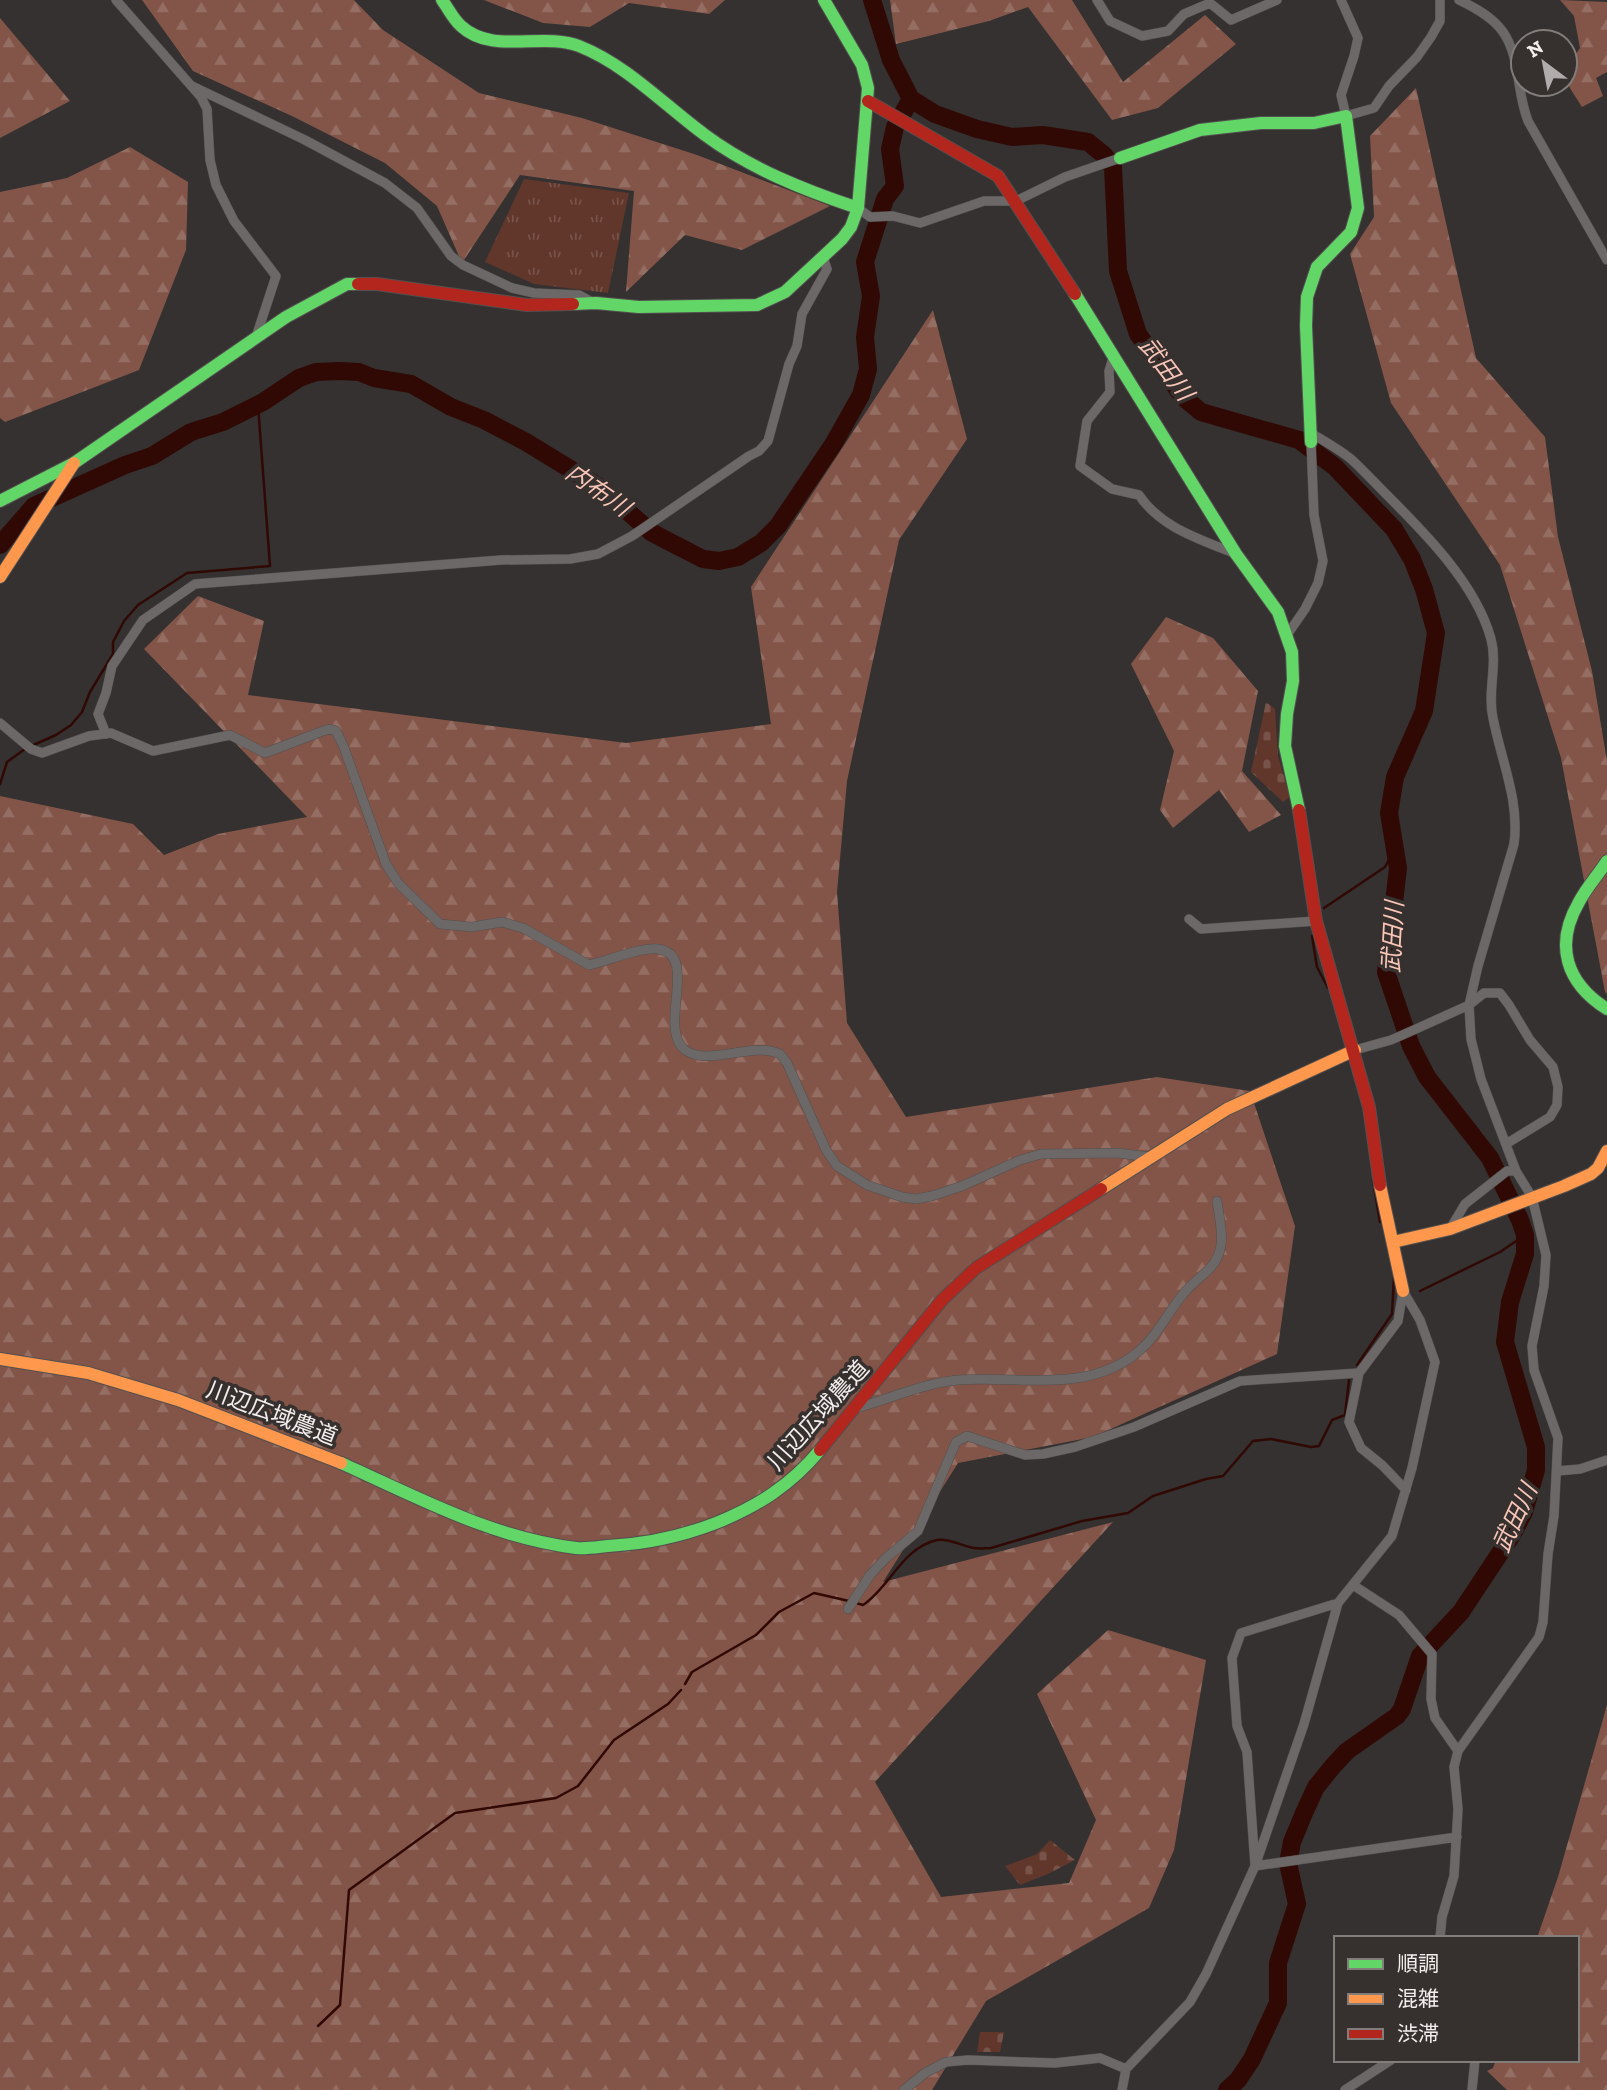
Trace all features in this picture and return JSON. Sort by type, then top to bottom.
[{"type":"street","points":[[116,0],[192,86],[207,109],[210,160],[220,197],[234,221],[276,276],[256,337]]},
{"type":"street","points":[[442,0],[461,26],[486,40],[543,38],[577,45],[612,63],[706,136],[752,166],[827,200],[858,208],[870,217],[893,216],[920,223],[984,201],[1016,201],[1076,172],[1089,170],[1200,130],[1261,123],[1314,123],[1374,108],[1389,86],[1417,57],[1440,21],[1440,0]]},
{"type":"street","points":[[0,501],[74,463],[286,317],[347,284],[377,284],[527,304],[596,303],[639,307],[757,305],[785,292],[851,227],[858,208],[873,104],[862,65],[824,0]]},
{"type":"street","points":[[1097,0],[1110,21],[1142,36],[1168,31],[1184,14],[1209,2],[1231,20],[1277,0]]},
{"type":"street","points":[[1287,635],[1305,609],[1318,583],[1323,561],[1314,515],[1304,303],[1313,274],[1329,255],[1351,236],[1359,208],[1341,95],[1358,38],[1341,0]]},
{"type":"street","points":[[1459,0],[1479,10],[1508,37],[1514,52],[1522,104],[1528,121],[1607,260]]},
{"type":"street","points":[[192,86],[385,183],[417,208],[451,256],[463,265],[512,288],[534,293],[579,295],[596,303]]},
{"type":"street","points":[[873,104],[998,176],[1236,554],[1278,612],[1293,652],[1293,681],[1285,746],[1296,794],[1316,921],[1369,1107],[1381,1192],[1403,1292],[1420,1320],[1435,1362],[1406,1490],[1392,1536],[1338,1603],[1304,1724],[1255,1866],[1206,1974],[1190,2002],[1126,2069],[1122,2090]]},
{"type":"street","points":[[106,734],[98,714],[112,666],[143,620],[195,584],[501,560],[570,559],[598,554],[632,536],[760,451],[768,441],[789,364],[797,346],[802,314],[827,269],[823,257]]},
{"type":"street","points":[[1112,358],[1109,371],[1110,392],[1087,421],[1080,466],[1112,489],[1139,495],[1148,508],[1171,527],[1236,554]]},
{"type":"street","points":[[1311,438],[1350,458],[1425,532],[1452,566],[1480,611],[1492,640],[1494,652],[1490,704],[1515,807],[1516,827],[1507,870],[1469,1004],[1471,1039],[1476,1064],[1506,1144],[1512,1171],[1528,1198],[1545,1246],[1547,1270],[1532,1346],[1534,1370],[1558,1438],[1557,1471],[1544,1622],[1539,1637],[1458,1751],[1454,1767],[1457,1837],[1454,1876],[1442,1917],[1440,1936]]},
{"type":"street","points":[[0,578],[74,463]]},
{"type":"street","points":[[0,723],[31,749],[43,753],[89,736],[106,734],[118,735],[153,751],[230,735],[265,753],[323,731],[336,731],[386,864],[398,883],[438,922],[472,927],[502,922],[511,924],[589,965],[657,949],[671,955],[677,964],[674,1023],[680,1045],[690,1053],[702,1056],[750,1050],[780,1054],[787,1063],[832,1160],[850,1177],[867,1185],[916,1199],[962,1186],[1020,1160],[1041,1154],[1118,1153],[1150,1157]]},
{"type":"street","points":[[1607,861],[1577,904],[1569,921],[1565,947],[1571,975],[1577,986],[1607,1009]]},
{"type":"street","points":[[1189,919],[1201,929],[1316,921]]},
{"type":"street","points":[[1354,1050],[1391,1040],[1416,1029],[1469,1004],[1483,993],[1503,996],[1530,1040],[1553,1067],[1558,1079],[1557,1105],[1554,1112],[1506,1144]]},
{"type":"street","name":"川辺広域農道","points":[[0,1359],[88,1373],[178,1400],[324,1455],[485,1527],[526,1539],[578,1548],[642,1544],[678,1537],[740,1513],[787,1485],[807,1466],[943,1300],[967,1276],[1012,1244],[1227,1109],[1354,1050]]},
{"type":"street","points":[[1393,1242],[1450,1229],[1564,1186],[1591,1174],[1598,1168],[1607,1151]]},
{"type":"street","points":[[1450,1229],[1465,1203],[1512,1171]]},
{"type":"street","points":[[856,1408],[934,1384],[958,1380],[1036,1381],[1079,1378],[1122,1363],[1153,1337],[1182,1295],[1211,1267],[1220,1254],[1222,1244],[1217,1201]]},
{"type":"street","points":[[1403,1292],[1398,1321],[1359,1373],[1349,1422],[1361,1448],[1406,1490]]},
{"type":"street","points":[[848,1609],[886,1558],[918,1531],[956,1442],[967,1436],[1025,1455],[1043,1454],[1074,1447],[1134,1427],[1240,1381],[1359,1373]]},
{"type":"street","points":[[1557,1471],[1580,1469],[1607,1460]]},
{"type":"street","points":[[1353,1585],[1399,1615],[1432,1654],[1431,1699],[1435,1718],[1458,1751]]},
{"type":"street","points":[[1255,1866],[1247,1752],[1237,1726],[1232,1658],[1241,1633],[1338,1603]]},
{"type":"street","points":[[1255,1866],[1457,1837]]},
{"type":"street","points":[[904,2090],[925,2073],[946,2062],[968,2060],[1055,2063],[1100,2059],[1126,2069]]},
{"type":"street","points":[[1345,2090],[1388,2062]]},
{"type":"street","points":[[1472,2090],[1475,2062]]},
{"type":"green space","points":[[142,0],[354,0],[383,30],[479,93],[582,118],[697,155],[830,206],[742,250],[685,235],[626,292],[634,191],[520,175],[462,263],[437,206],[385,163],[294,117],[193,71]]},
{"type":"green space","points":[[484,0],[725,0],[709,14],[629,3],[590,27],[543,23]]},
{"type":"green space","points":[[890,0],[1072,0],[1123,82],[1205,15],[1236,44],[1158,108],[1112,120],[1028,7],[989,21],[896,44]]},
{"type":"green space","points":[[1560,0],[1607,2],[1607,72],[1596,78],[1603,96],[1582,107],[1576,98],[1579,98],[1580,48],[1579,28],[1576,28],[1574,16]]},
{"type":"green space","points":[[0,18],[70,101],[0,138]]},
{"type":"green space","points":[[1416,88],[1476,358],[1545,437],[1558,537],[1592,671],[1607,761],[1607,994],[1561,758],[1500,565],[1391,403],[1350,254],[1374,217],[1370,136]]},
{"type":"green space","points":[[130,147],[188,182],[186,250],[139,370],[5,422],[0,418],[0,192],[67,178]]},
{"type":"green space","points":[[524,179],[629,193],[608,293],[534,284],[485,262]]},
{"type":"green space","points":[[933,310],[967,439],[899,540],[847,781],[837,892],[847,1023],[906,1117],[1157,1077],[1250,1091],[1295,1226],[1277,1354],[1093,1437],[958,1463],[883,1582],[1113,1522],[875,1782],[941,1897],[1069,1883],[1096,1820],[1037,1694],[1108,1630],[1206,1660],[1174,1850],[1149,1908],[986,2001],[932,2090],[0,2090],[0,796],[133,824],[164,855],[218,834],[307,817],[144,649],[198,596],[264,621],[248,695],[626,743],[771,724],[751,587]]},
{"type":"green space","points":[[1166,617],[1213,638],[1258,691],[1242,771],[1281,815],[1249,832],[1219,790],[1173,828],[1160,810],[1174,751],[1131,664]]},
{"type":"green space","points":[[1266,702],[1275,709],[1278,756],[1290,797],[1283,802],[1251,772]]},
{"type":"green space","points":[[1607,1705],[1607,2090],[1507,2090],[1487,2071],[1493,2068],[1495,2062],[1579,2062],[1579,1936],[1538,1936],[1558,1877]]},
{"type":"green space","points":[[1050,1840],[1075,1860],[1020,1885],[1005,1866],[1037,1854]]},
{"type":"green space","points":[[980,2032],[1004,2032],[1000,2052],[977,2052]]},
{"type":"waterway","name":"武田川","points":[[872,0],[891,60],[911,99],[935,114],[977,129],[1012,137],[1043,135],[1088,142],[1104,155],[1113,167],[1118,271],[1138,334],[1183,397],[1201,412],[1299,440],[1335,467],[1394,529],[1412,559],[1424,589],[1436,633],[1424,711],[1395,777],[1389,813],[1398,868],[1386,972],[1411,1046],[1427,1077],[1490,1158],[1525,1235],[1525,1254],[1510,1302],[1505,1342],[1536,1447],[1536,1470],[1524,1512],[1512,1535],[1461,1612],[1420,1656],[1402,1709],[1397,1716],[1347,1751],[1316,1787],[1292,1842],[1288,1863],[1297,1904],[1278,1963],[1278,2003],[1252,2059],[1238,2080],[1227,2090]]},
{"type":"waterway","name":"内布川","points":[[0,545],[34,506],[125,465],[152,456],[191,432],[223,422],[263,402],[299,378],[316,372],[339,371],[359,372],[374,378],[411,384],[451,407],[484,420],[526,442],[601,488],[651,532],[664,539],[703,559],[719,561],[738,557],[761,543],[778,526],[834,443],[861,395],[868,369],[865,337],[871,296],[865,262],[885,199],[895,186],[890,149],[895,127],[911,99]]},
{"type":"waterway","points":[[31,746],[56,735],[71,725],[82,712],[90,692],[113,654],[113,642],[124,621],[138,605],[187,573],[270,566],[258,405]]},
{"type":"waterway","points":[[0,784],[7,762],[25,749]]},
{"type":"waterway","points":[[1324,908],[1385,867],[1395,848]]},
{"type":"waterway","points":[[1312,936],[1317,967],[1328,988]]},
{"type":"waterway","points":[[1373,1180],[1380,1222]]},
{"type":"waterway","points":[[1420,1291],[1500,1252],[1525,1235]]},
{"type":"waterway","points":[[1357,1365],[1392,1314],[1394,1277]]},
{"type":"waterway","points":[[856,1603],[863,1605],[905,1559],[925,1544],[942,1540],[974,1548],[991,1548],[1082,1521],[1128,1513],[1153,1496],[1223,1476],[1253,1441],[1271,1439],[1311,1447],[1319,1446],[1332,1420],[1345,1415],[1349,1380]]},
{"type":"waterway","points":[[685,1684],[692,1672],[756,1635],[779,1612],[814,1593],[849,1601]]},
{"type":"waterway","points":[[318,2026],[340,2005],[349,1890],[455,1813],[556,1798],[578,1786],[614,1740],[668,1704],[681,1690]]},
{"type":"traffic: fast","points":[[442,0],[458,23],[473,35],[502,41],[565,42],[597,54],[629,75],[705,135],[741,158],[798,186],[858,208]]},
{"type":"traffic: fast","points":[[573,304],[639,307],[757,305],[785,292],[842,239],[851,227],[858,208],[868,88],[862,65],[824,0]]},
{"type":"traffic: fast","points":[[1120,158],[1200,130],[1261,123],[1314,123],[1346,116],[1358,208],[1351,232],[1317,267],[1307,297],[1311,442]]},
{"type":"traffic: fast","points":[[0,501],[74,463],[286,317],[347,284],[358,284]]},
{"type":"traffic: fast","points":[[1075,294],[1236,554],[1278,612],[1292,652],[1293,681],[1285,746],[1299,810]]},
{"type":"traffic: fast","points":[[1607,861],[1571,918],[1566,948],[1568,962],[1582,987],[1607,1009]]},
{"type":"traffic: fast","points":[[341,1463],[485,1526],[545,1543],[584,1548],[663,1539],[716,1523],[773,1493],[797,1474],[820,1450]]},
{"type":"traffic: slow","points":[[0,577],[74,463]]},
{"type":"traffic: slow","points":[[1101,1189],[1227,1109],[1355,1050]]},
{"type":"traffic: slow","points":[[1393,1242],[1450,1229],[1564,1186],[1591,1174],[1598,1168],[1607,1151]]},
{"type":"traffic: slow","points":[[1380,1185],[1403,1291]]},
{"type":"traffic: slow","points":[[0,1359],[88,1373],[178,1400],[341,1463]]},
{"type":"traffic: jam","points":[[868,101],[998,176],[1075,294]]},
{"type":"traffic: jam","points":[[358,284],[377,284],[527,305],[573,304]]},
{"type":"traffic: jam","points":[[1299,810],[1316,921],[1369,1107],[1380,1185]]},
{"type":"traffic: jam","points":[[820,1450],[942,1300],[976,1268],[1101,1189]]}]
